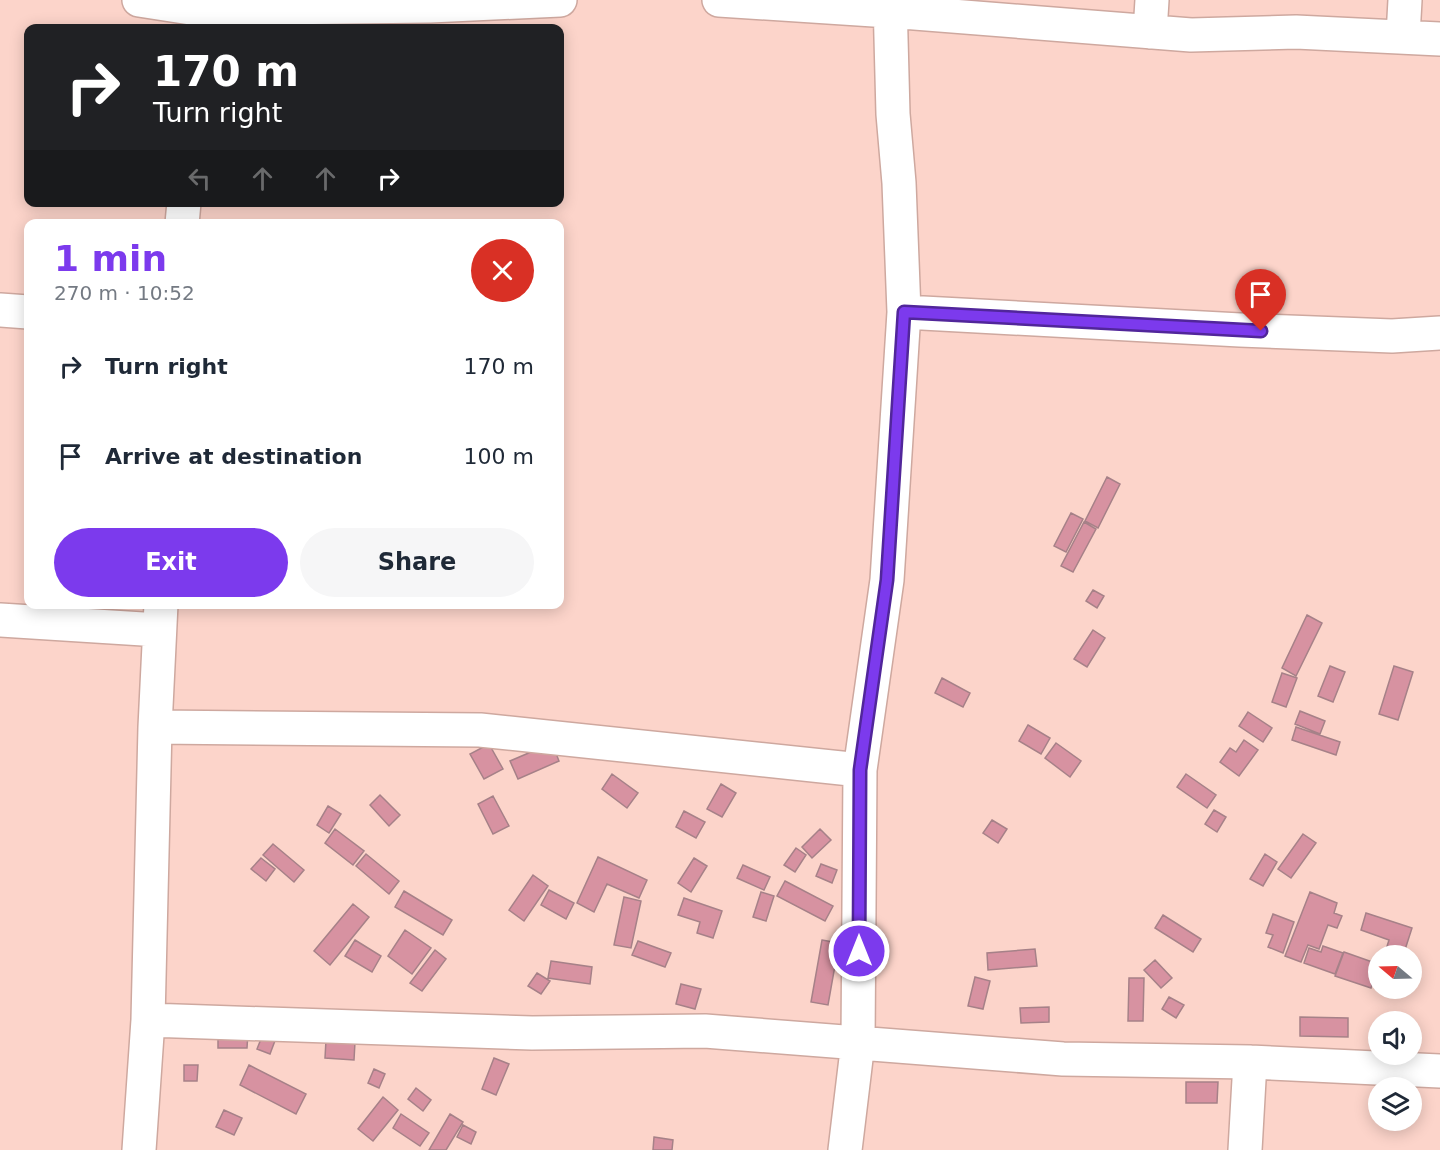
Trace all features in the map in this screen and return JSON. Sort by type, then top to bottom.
[{"type":"street","points":[[139,0],[196,12],[560,0]]},
{"type":"street","points":[[719,0],[889,5],[1191,36],[1296,32],[1440,39]]},
{"type":"street","points":[[1150,32],[1152,0]]},
{"type":"street","points":[[1403,36],[1406,0]]},
{"type":"street","points":[[845,1150],[858,1042],[860,770],[887,580],[904,312],[889,5]]},
{"type":"street","points":[[0,310],[24,312]]},
{"type":"street","points":[[904,312],[1392,336],[1440,333]]},
{"type":"street","points":[[0,620],[160,617],[148,1020],[139,1150]]},
{"type":"street","points":[[155,728],[480,730],[860,770]]},
{"type":"street","points":[[148,1020],[532,1033],[705,1031],[1063,1059],[1250,1062],[1440,1071]]},
{"type":"street","points":[[1245,1150],[1250,1062]]},
{"type":"building","points":[[1107,477],[1120,484],[1098,528],[1085,521]]},
{"type":"building","points":[[1071,513],[1083,519],[1066,552],[1054,546]]},
{"type":"building","points":[[1084,522],[1096,529],[1073,572],[1061,566]]},
{"type":"building","points":[[1093,590],[1104,596],[1097,608],[1086,601]]},
{"type":"building","points":[[1307,615],[1322,623],[1296,676],[1282,668]]},
{"type":"building","points":[[1093,630],[1105,638],[1087,667],[1074,659]]},
{"type":"building","points":[[1330,666],[1345,672],[1333,702],[1318,696]]},
{"type":"building","points":[[1394,666],[1413,672],[1398,720],[1379,714]]},
{"type":"building","points":[[1282,673],[1297,678],[1286,707],[1272,702]]},
{"type":"building","points":[[942,678],[970,693],[963,707],[935,693]]},
{"type":"building","points":[[1300,711],[1325,721],[1320,734],[1295,724]]},
{"type":"building","points":[[1248,712],[1272,728],[1263,742],[1239,726]]},
{"type":"building","points":[[1028,725],[1050,738],[1041,754],[1019,741]]},
{"type":"building","points":[[1296,727],[1340,742],[1336,755],[1292,740]]},
{"type":"building","points":[[1244,740],[1258,750],[1239,776],[1220,762],[1230,748],[1236,752]]},
{"type":"building","points":[[552,743],[559,761],[518,779],[510,761]]},
{"type":"building","points":[[1056,743],[1081,761],[1070,777],[1045,758]]},
{"type":"building","points":[[489,744],[503,769],[484,779],[470,754]]},
{"type":"building","points":[[612,774],[638,793],[627,808],[602,789]]},
{"type":"building","points":[[1186,774],[1216,795],[1207,808],[1177,787]]},
{"type":"building","points":[[721,784],[736,793],[722,817],[707,809]]},
{"type":"building","points":[[380,795],[400,815],[389,826],[370,805]]},
{"type":"building","points":[[493,796],[509,826],[493,834],[478,804]]},
{"type":"building","points":[[328,806],[341,814],[329,833],[317,825]]},
{"type":"building","points":[[1214,810],[1226,817],[1217,832],[1205,824]]},
{"type":"building","points":[[684,811],[705,822],[696,838],[676,827]]},
{"type":"building","points":[[992,820],[1007,829],[998,843],[983,833]]},
{"type":"building","points":[[335,829],[364,851],[353,865],[325,843]]},
{"type":"building","points":[[820,829],[831,840],[812,858],[802,847]]},
{"type":"building","points":[[1303,834],[1316,843],[1291,878],[1278,869]]},
{"type":"building","points":[[273,844],[304,870],[294,882],[263,855]]},
{"type":"building","points":[[796,848],[806,855],[795,872],[784,865]]},
{"type":"building","points":[[366,854],[399,881],[389,894],[356,866]]},
{"type":"building","points":[[1265,854],[1277,862],[1263,886],[1250,879]]},
{"type":"building","points":[[598,857],[647,880],[639,898],[607,884],[594,912],[577,903]]},
{"type":"building","points":[[261,858],[275,869],[266,881],[251,869]]},
{"type":"building","points":[[694,858],[707,866],[691,892],[678,883]]},
{"type":"building","points":[[821,864],[837,870],[832,883],[816,876]]},
{"type":"building","points":[[743,865],[770,877],[764,890],[737,878]]},
{"type":"building","points":[[533,875],[548,886],[524,921],[509,910]]},
{"type":"building","points":[[785,881],[833,906],[825,921],[777,896]]},
{"type":"building","points":[[549,890],[574,903],[566,919],[541,905]]},
{"type":"building","points":[[404,891],[452,920],[443,935],[395,907]]},
{"type":"building","points":[[761,892],[774,896],[766,921],[753,917]]},
{"type":"building","points":[[1310,892],[1337,903],[1334,913],[1342,916],[1337,928],[1328,925],[1319,949],[1308,945],[1301,962],[1285,956]]},
{"type":"building","points":[[624,897],[641,901],[631,948],[614,945]]},
{"type":"building","points":[[684,898],[722,911],[713,938],[697,933],[700,922],[678,915]]},
{"type":"building","points":[[353,904],[369,917],[330,965],[314,951]]},
{"type":"building","points":[[1366,913],[1412,928],[1407,945],[1387,945],[1389,940],[1361,930]]},
{"type":"building","points":[[1273,914],[1294,922],[1283,953],[1268,947],[1273,935],[1266,933]]},
{"type":"building","points":[[1163,915],[1201,939],[1193,952],[1155,928]]},
{"type":"building","points":[[405,930],[431,948],[412,974],[388,956]]},
{"type":"building","points":[[355,940],[381,956],[372,972],[345,956]]},
{"type":"building","points":[[822,940],[839,943],[828,1005],[811,1002]]},
{"type":"building","points":[[638,941],[671,953],[665,967],[632,955]]},
{"type":"building","points":[[1323,946],[1343,953],[1335,974],[1304,963],[1309,948],[1321,952]]},
{"type":"building","points":[[1035,949],[1037,966],[988,970],[987,953]]},
{"type":"building","points":[[435,950],[446,959],[422,991],[410,983]]},
{"type":"building","points":[[1344,952],[1368,960],[1368,987],[1335,976]]},
{"type":"building","points":[[1155,960],[1172,978],[1161,988],[1144,970]]},
{"type":"building","points":[[551,961],[592,967],[590,984],[548,978]]},
{"type":"building","points":[[537,973],[550,981],[541,994],[528,986]]},
{"type":"building","points":[[975,977],[990,981],[983,1009],[968,1006]]},
{"type":"building","points":[[1129,978],[1144,978],[1143,1021],[1128,1021]]},
{"type":"building","points":[[681,984],[701,989],[695,1009],[676,1004]]},
{"type":"building","points":[[1169,997],[1184,1005],[1176,1018],[1162,1009]]},
{"type":"building","points":[[1049,1007],[1049,1022],[1021,1023],[1020,1008]]},
{"type":"building","points":[[1300,1017],[1348,1018],[1348,1037],[1300,1036]]},
{"type":"building","points":[[218,1031],[248,1032],[247,1048],[218,1048]]},
{"type":"building","points":[[263,1034],[276,1038],[270,1054],[257,1049]]},
{"type":"building","points":[[326,1040],[355,1042],[354,1060],[325,1058]]},
{"type":"building","points":[[494,1058],[509,1064],[496,1095],[482,1089]]},
{"type":"building","points":[[184,1065],[198,1065],[197,1081],[184,1081]]},
{"type":"building","points":[[249,1065],[306,1094],[296,1114],[240,1085]]},
{"type":"building","points":[[374,1069],[385,1074],[379,1088],[368,1083]]},
{"type":"building","points":[[1186,1082],[1218,1082],[1217,1103],[1186,1103]]},
{"type":"building","points":[[416,1088],[431,1100],[423,1111],[408,1099]]},
{"type":"building","points":[[383,1097],[398,1110],[373,1141],[358,1129]]},
{"type":"building","points":[[224,1110],[242,1118],[234,1135],[216,1127]]},
{"type":"building","points":[[401,1114],[429,1133],[420,1146],[393,1128]]},
{"type":"building","points":[[450,1114],[463,1122],[446,1150],[429,1150]]},
{"type":"building","points":[[463,1125],[476,1132],[471,1144],[457,1137]]},
{"type":"building","points":[[654,1137],[673,1140],[672,1150],[653,1150]]},
{"type":"route","points":[[859,951],[860,770],[887,580],[904,312],[1261,331]]}]
